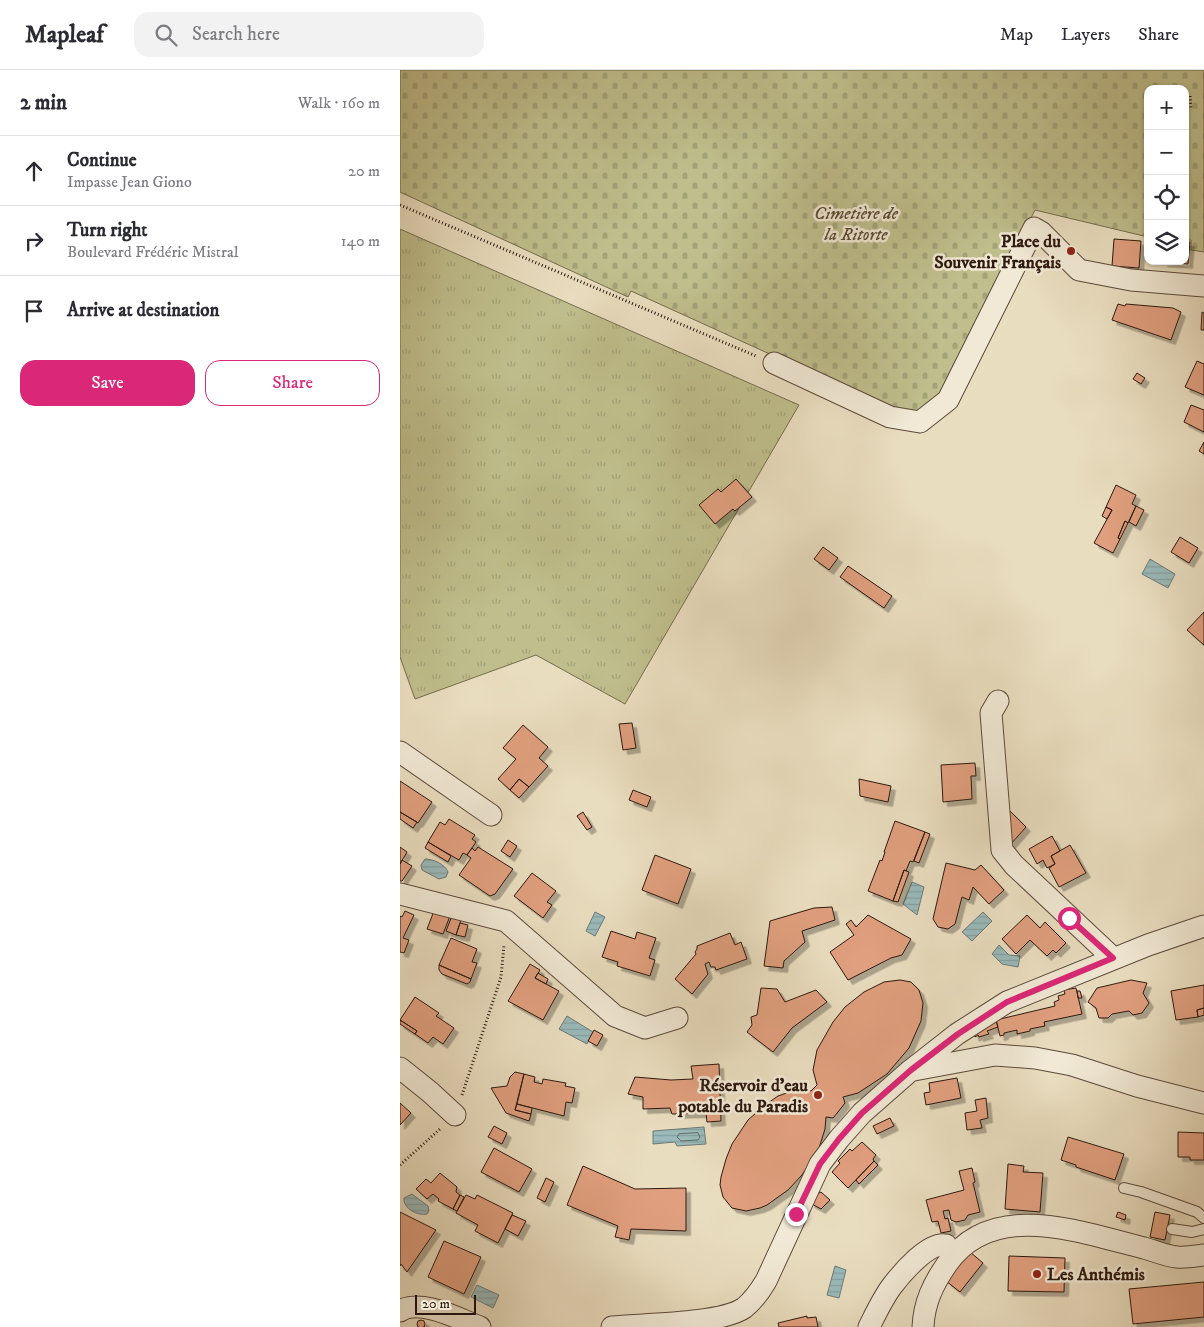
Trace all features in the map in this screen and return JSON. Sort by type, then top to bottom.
[{"type":"street","points":[[774,364],[890,417],[920,422],[948,400],[1034,228],[1042,232],[1079,270],[1131,280],[1204,286]]},
{"type":"street","points":[[998,701],[991,713],[1002,850],[1014,865],[1113,958]]},
{"type":"street","points":[[400,752],[491,815]]},
{"type":"street","points":[[400,894],[506,921],[615,1016],[645,1028],[676,1018]]},
{"type":"street","points":[[612,1327],[652,1325],[712,1318],[731,1314],[744,1308],[756,1297],[766,1281],[820,1164],[862,1113],[911,1070],[958,1034],[1007,1002],[1113,958],[1204,926]]},
{"type":"street","points":[[911,1070],[995,1055],[1035,1058],[1072,1065],[1137,1086],[1204,1104]]},
{"type":"street","points":[[400,1068],[455,1115]]},
{"type":"street","points":[[923,1327],[928,1298],[938,1277],[952,1256],[965,1245],[999,1227],[1020,1224],[1065,1228],[1178,1257],[1204,1255]]},
{"type":"street","points":[[869,1327],[891,1286],[923,1254],[933,1246],[941,1244],[946,1245],[952,1256]]},
{"type":"street","points":[[400,1311],[411,1306],[423,1306],[480,1327]]},
{"type":"lane","points":[[1124,1188],[1141,1192],[1196,1212],[1204,1218]]},
{"type":"lane","points":[[1172,1229],[1192,1232],[1204,1229]]},
{"type":"path","points":[[1190,96],[1191,109]]},
{"type":"path","points":[[400,206],[774,364]]},
{"type":"path","points":[[400,1165],[455,1115],[501,977],[506,921]]},
{"type":"green space","name":"Cimetière de la Ritorte","points":[[400,70],[1204,70],[1204,252],[1191,250],[1191,240],[1189,240],[1189,85],[1144,85],[1144,236],[1035,210],[942,397],[919,413],[893,410],[631,291],[628,297],[400,192]]},
{"type":"green space","points":[[400,229],[799,405],[625,704],[536,655],[415,699],[400,657]]},
{"type":"water","points":[[1150,559],[1175,574],[1168,588],[1142,574]]},
{"type":"water","points":[[425,859],[442,864],[448,872],[446,877],[439,879],[422,870],[421,865]]},
{"type":"water","points":[[912,882],[924,887],[917,915],[903,904]]},
{"type":"water","points":[[595,912],[605,917],[595,936],[586,931]]},
{"type":"water","points":[[983,912],[992,921],[972,941],[962,932]]},
{"type":"water","points":[[999,945],[1009,955],[1020,956],[1018,967],[1002,964],[992,954]]},
{"type":"water","points":[[567,1016],[593,1032],[587,1044],[559,1029]]},
{"type":"water","points":[[704,1127],[706,1144],[677,1146],[675,1142],[653,1144],[653,1131]]},
{"type":"water","points":[[412,1194],[428,1206],[429,1211],[427,1214],[416,1213],[408,1208],[404,1198]]},
{"type":"water","points":[[835,1266],[846,1270],[839,1298],[827,1295]]},
{"type":"water","points":[[477,1285],[499,1295],[493,1308],[471,1297]]},
{"type":"building","points":[[1114,239],[1141,241],[1139,268],[1112,266]]},
{"type":"building","points":[[1118,304],[1173,308],[1181,312],[1171,340],[1112,320]]},
{"type":"building","points":[[1202,312],[1204,313],[1204,330],[1201,330]]},
{"type":"building","points":[[1197,361],[1204,364],[1204,395],[1185,387]]},
{"type":"building","points":[[1137,373],[1145,378],[1141,384],[1133,379]]},
{"type":"building","points":[[1191,405],[1204,410],[1204,432],[1184,422]]},
{"type":"building","points":[[1204,442],[1204,454],[1199,451]]},
{"type":"building","points":[[736,479],[752,497],[735,511],[733,509],[715,524],[699,505],[718,489],[721,492]]},
{"type":"building","points":[[1116,485],[1136,495],[1132,504],[1136,506],[1128,523],[1125,521],[1118,538],[1120,539],[1113,553],[1094,543],[1112,510],[1106,507]]},
{"type":"building","points":[[1136,506],[1144,510],[1136,526],[1129,522]]},
{"type":"building","points":[[1106,507],[1112,510],[1107,519],[1102,516]]},
{"type":"building","points":[[1125,521],[1128,523],[1120,539],[1118,538]]},
{"type":"building","points":[[1180,537],[1198,548],[1189,563],[1171,552]]},
{"type":"building","points":[[823,547],[838,558],[829,570],[814,559]]},
{"type":"building","points":[[848,566],[892,596],[884,608],[840,577]]},
{"type":"building","points":[[1204,612],[1204,645],[1187,630]]},
{"type":"building","points":[[632,723],[636,748],[623,750],[619,724]]},
{"type":"building","points":[[523,725],[548,747],[539,758],[548,766],[529,787],[519,779],[510,790],[498,779],[516,759],[503,748]]},
{"type":"building","points":[[975,763],[976,776],[971,776],[972,799],[943,802],[941,765]]},
{"type":"building","points":[[519,779],[529,787],[519,798],[510,790]]},
{"type":"building","points":[[859,779],[891,786],[888,802],[860,796]]},
{"type":"building","points":[[400,781],[432,802],[418,823],[400,812]]},
{"type":"building","points":[[633,790],[651,797],[647,807],[629,800]]},
{"type":"building","points":[[1010,811],[1026,827],[1010,845],[1005,818]]},
{"type":"building","points":[[400,812],[417,822],[413,828],[400,819]]},
{"type":"building","points":[[583,812],[592,827],[587,830],[577,816]]},
{"type":"building","points":[[449,819],[475,835],[472,839],[476,842],[467,855],[463,853],[459,860],[428,842],[440,822],[445,825]]},
{"type":"building","points":[[895,821],[925,832],[913,862],[910,861],[906,871],[904,870],[893,901],[868,891],[880,860],[882,861]]},
{"type":"building","points":[[925,832],[930,834],[919,863],[914,861]]},
{"type":"building","points":[[1052,836],[1060,851],[1051,856],[1055,864],[1047,868],[1043,860],[1037,864],[1029,849]]},
{"type":"building","points":[[508,840],[517,846],[510,857],[501,851]]},
{"type":"building","points":[[428,842],[451,856],[448,862],[425,848]]},
{"type":"building","points":[[1070,845],[1086,873],[1059,887],[1049,868],[1055,864],[1051,856]]},
{"type":"building","points":[[400,847],[407,852],[400,864]]},
{"type":"building","points":[[478,847],[513,869],[495,894],[490,896],[459,875],[471,858],[467,855],[472,848],[475,851]]},
{"type":"building","points":[[655,855],[691,869],[678,904],[642,890]]},
{"type":"building","points":[[402,860],[412,866],[402,881],[400,881],[400,864]]},
{"type":"building","points":[[946,863],[975,870],[981,865],[1004,890],[989,904],[973,887],[969,900],[962,897],[955,924],[948,929],[938,927],[933,919]]},
{"type":"building","points":[[904,870],[909,872],[898,902],[893,901]]},
{"type":"building","points":[[532,873],[556,891],[547,902],[552,905],[543,918],[514,896]]},
{"type":"building","points":[[832,907],[835,920],[802,931],[805,942],[784,961],[783,968],[764,966],[770,921],[814,908]]},
{"type":"building","points":[[405,911],[414,915],[403,938],[409,940],[404,953],[400,952],[400,916],[402,917]]},
{"type":"building","points":[[434,911],[450,916],[443,934],[427,929]]},
{"type":"building","points":[[868,915],[911,939],[902,955],[891,958],[848,980],[830,952],[854,935],[846,924],[851,920],[856,927]]},
{"type":"building","points":[[1027,915],[1040,928],[1045,922],[1066,943],[1056,953],[1053,950],[1047,956],[1030,940],[1016,954],[1002,939]]},
{"type":"building","points":[[452,916],[461,920],[456,935],[446,931]]},
{"type":"building","points":[[460,923],[468,925],[465,937],[456,935]]},
{"type":"building","points":[[611,931],[635,939],[637,932],[656,938],[649,958],[655,960],[650,976],[617,966],[618,962],[602,957]]},
{"type":"building","points":[[730,933],[735,945],[741,942],[747,959],[716,970],[715,967],[711,967],[709,962],[705,964],[708,974],[692,994],[675,979],[696,954],[697,946]]},
{"type":"building","points":[[451,938],[477,949],[472,962],[477,963],[471,979],[439,965]]},
{"type":"building","points":[[530,964],[540,970],[535,978],[559,991],[543,1020],[508,1001]]},
{"type":"building","points":[[439,965],[471,979],[470,982],[467,984],[442,974],[439,970]]},
{"type":"building","points":[[538,973],[548,979],[546,984],[535,978]]},
{"type":"building","name":"Réservoir d'eau potable du Paradis","points":[[900,980],[911,982],[919,990],[923,1003],[921,1021],[909,1048],[887,1074],[858,1093],[843,1097],[845,1103],[833,1118],[826,1117],[825,1129],[819,1148],[802,1175],[788,1190],[760,1208],[746,1211],[732,1208],[723,1197],[720,1185],[721,1177],[732,1144],[748,1120],[778,1096],[798,1089],[811,1091],[817,1085],[813,1070],[817,1050],[833,1022],[845,1007],[864,992],[884,982]]},
{"type":"building","points":[[1131,980],[1147,983],[1143,993],[1149,1003],[1142,1013],[1133,1015],[1129,1011],[1112,1014],[1108,1018],[1099,1018],[1096,1008],[1088,1002],[1097,988]]},
{"type":"building","points":[[1204,985],[1204,1008],[1197,1010],[1198,1017],[1176,1020],[1171,991]]},
{"type":"building","points":[[761,988],[777,989],[785,1002],[816,990],[827,1002],[792,1028],[773,1052],[747,1032],[752,1025],[751,1017],[757,1015]]},
{"type":"building","points":[[1076,988],[1082,1014],[1044,1022],[1045,1026],[1030,1029],[1030,1031],[1017,1034],[1017,1030],[1000,1036],[996,1020],[1055,1006],[1054,1002],[1059,1000],[1058,996],[1065,994],[1064,990]]},
{"type":"building","points":[[1077,991],[1080,991],[1082,998],[1078,998]]},
{"type":"building","points":[[415,997],[439,1013],[436,1016],[454,1028],[443,1044],[433,1037],[428,1043],[415,1034],[417,1031],[400,1020]]},
{"type":"building","points":[[1204,1008],[1204,1015],[1198,1017],[1197,1010]]},
{"type":"building","points":[[400,1020],[417,1031],[415,1034],[400,1024]]},
{"type":"building","points":[[996,1020],[998,1027],[987,1031],[989,1034],[975,1037],[972,1030]]},
{"type":"building","points":[[594,1030],[603,1035],[597,1046],[588,1041]]},
{"type":"building","points":[[719,1064],[721,1121],[707,1122],[706,1113],[672,1114],[670,1108],[643,1109],[643,1097],[628,1094],[635,1077],[671,1080],[693,1079],[691,1066]]},
{"type":"building","points":[[515,1072],[524,1074],[515,1110],[531,1114],[529,1121],[506,1113],[491,1088],[507,1086],[510,1077]]},
{"type":"building","points":[[524,1074],[535,1077],[534,1082],[542,1084],[543,1079],[566,1083],[565,1086],[575,1088],[572,1103],[566,1102],[564,1116],[517,1104]]},
{"type":"building","points":[[957,1078],[961,1098],[926,1105],[924,1093],[930,1092],[929,1083]]},
{"type":"building","points":[[986,1098],[988,1118],[980,1120],[982,1128],[967,1130],[965,1113],[977,1111],[975,1100]]},
{"type":"building","points":[[400,1103],[411,1113],[400,1125]]},
{"type":"building","points":[[517,1104],[532,1108],[531,1114],[515,1110]]},
{"type":"building","points":[[890,1118],[894,1126],[877,1134],[873,1126]]},
{"type":"building","points":[[494,1126],[507,1133],[502,1144],[488,1137]]},
{"type":"building","points":[[1178,1132],[1204,1133],[1204,1160],[1190,1160],[1190,1157],[1178,1157]]},
{"type":"building","points":[[1068,1137],[1124,1154],[1115,1180],[1061,1160]]},
{"type":"building","points":[[862,1142],[876,1155],[873,1159],[874,1161],[848,1188],[832,1172],[840,1163],[838,1161],[850,1149],[852,1151]]},
{"type":"building","points":[[494,1148],[532,1169],[519,1192],[481,1172]]},
{"type":"building","points":[[874,1161],[878,1165],[859,1184],[856,1180]]},
{"type":"building","points":[[1008,1164],[1024,1166],[1023,1172],[1043,1173],[1040,1212],[1005,1209]]},
{"type":"building","points":[[583,1166],[635,1189],[686,1188],[686,1231],[631,1229],[629,1240],[615,1237],[618,1226],[567,1205]]},
{"type":"building","points":[[972,1168],[975,1182],[973,1183],[980,1212],[968,1215],[965,1220],[956,1222],[951,1220],[949,1210],[943,1211],[945,1219],[948,1218],[951,1231],[941,1233],[938,1221],[932,1222],[926,1200],[964,1190],[959,1171]]},
{"type":"building","points":[[440,1173],[457,1187],[456,1192],[460,1195],[453,1209],[438,1201],[439,1199],[433,1194],[427,1199],[416,1189],[426,1179],[431,1183]]},
{"type":"building","points":[[546,1178],[554,1182],[545,1202],[537,1198]]},
{"type":"building","points":[[821,1192],[830,1200],[821,1209],[810,1203],[813,1196]]},
{"type":"building","points":[[460,1195],[464,1197],[457,1211],[453,1209]]},
{"type":"building","points":[[466,1195],[475,1199],[477,1195],[513,1213],[498,1243],[475,1231],[478,1225],[456,1213]]},
{"type":"building","points":[[400,1212],[436,1230],[407,1272],[401,1264],[400,1266]]},
{"type":"building","points":[[1118,1212],[1126,1215],[1125,1220],[1116,1217]]},
{"type":"building","points":[[1155,1212],[1170,1215],[1165,1240],[1150,1237]]},
{"type":"building","points":[[512,1215],[526,1221],[518,1236],[505,1229]]},
{"type":"building","points":[[444,1241],[481,1257],[464,1294],[428,1277]]},
{"type":"building","points":[[970,1252],[983,1263],[960,1292],[946,1281]]},
{"type":"building","name":"Les Anthémis","points":[[1009,1256],[1065,1258],[1064,1292],[1008,1291]]},
{"type":"building","points":[[1204,1282],[1204,1317],[1133,1324],[1129,1289]]},
{"type":"building","points":[[807,1316],[807,1318],[816,1317],[818,1327],[779,1327],[778,1323]]},
{"type":"building","points":[[421,1320],[425,1324],[421,1328],[417,1324]]},
{"type":"place","name":"Place du Souvenir Français","points":[[1071,251]]},
{"type":"place","name":"Réservoir d'eau potable du Paradis","points":[[818,1095]]},
{"type":"place","name":"Les Anthémis","points":[[1037,1274]]},
{"type":"route","points":[[796,1214],[820,1164],[839,1139],[862,1113],[911,1070],[958,1034],[1007,1002],[1113,958],[1069,918]]}]
